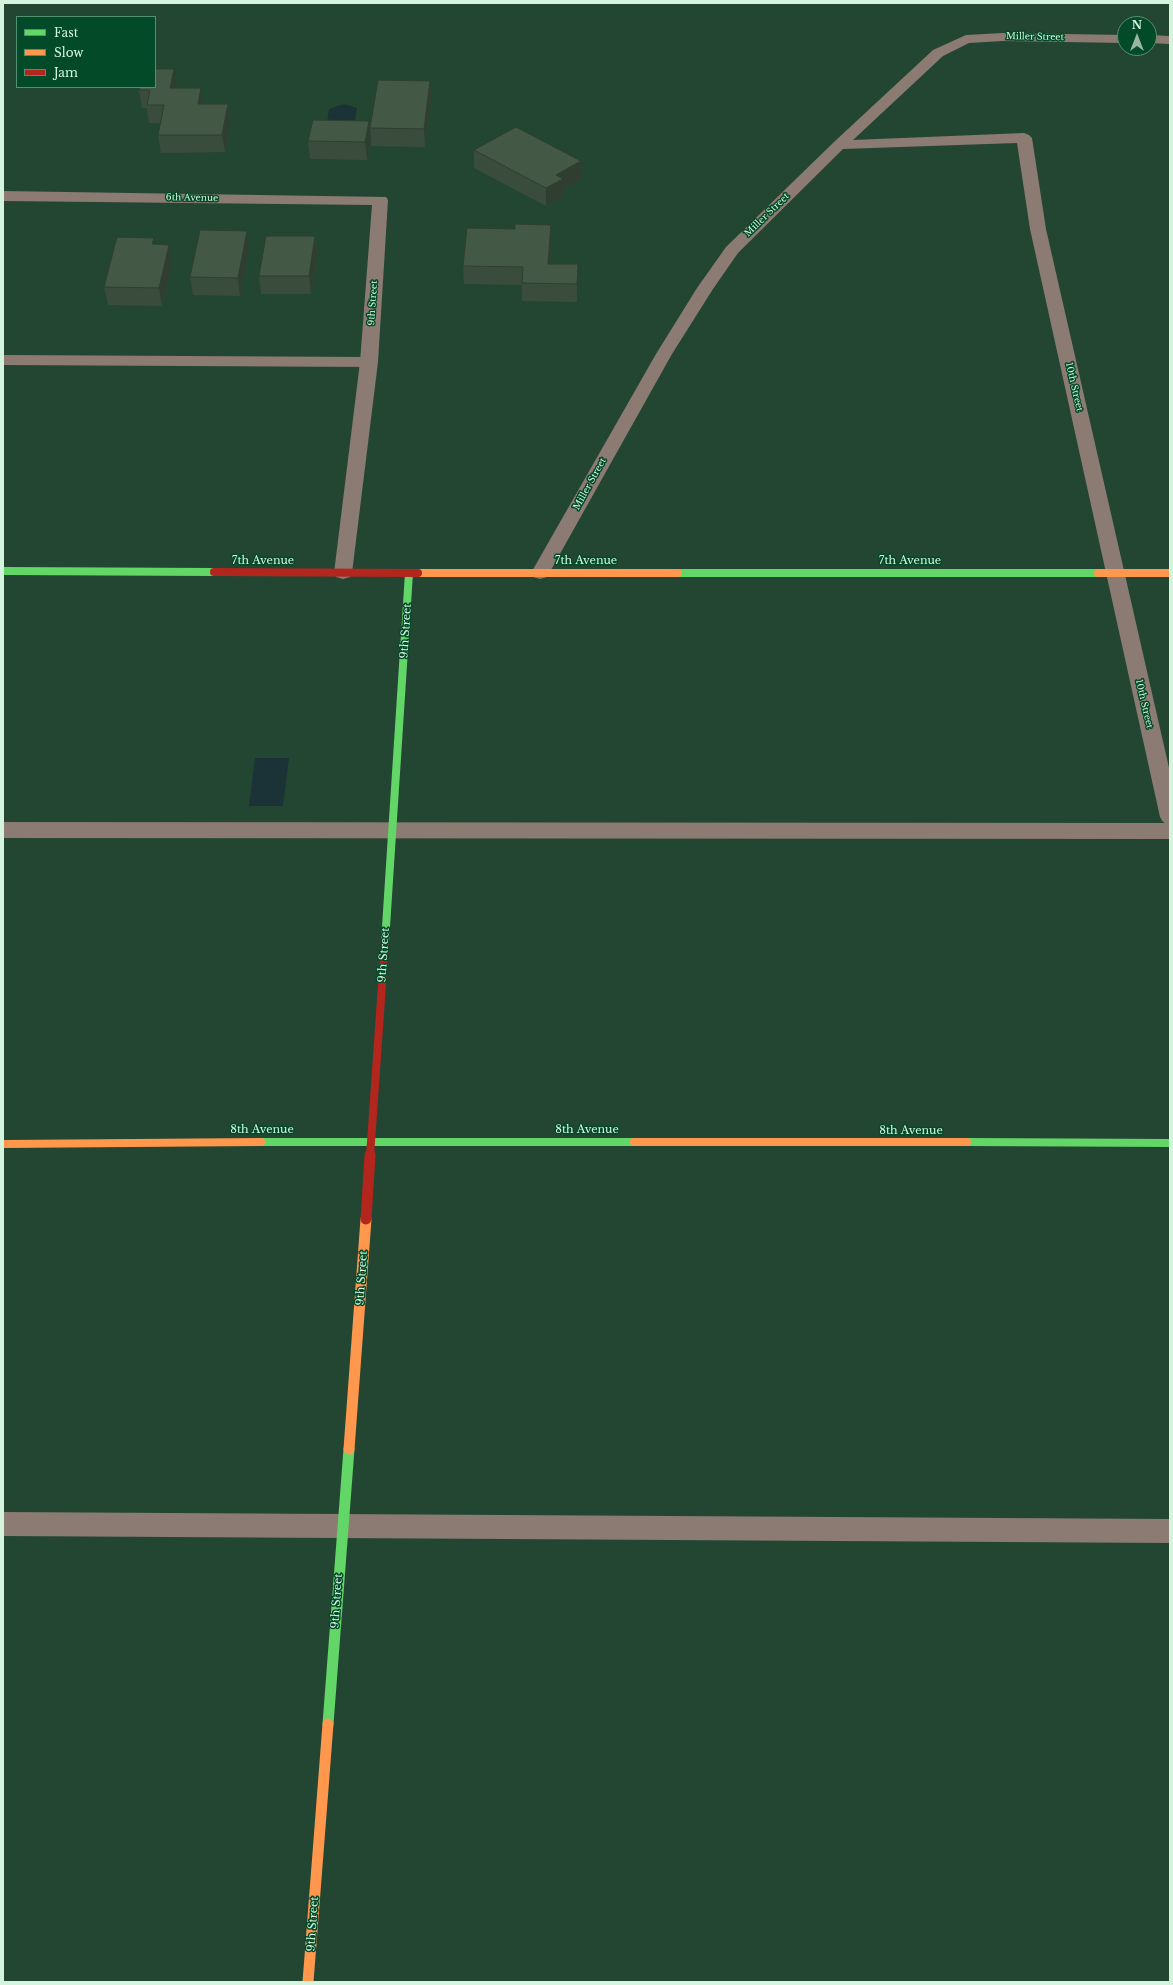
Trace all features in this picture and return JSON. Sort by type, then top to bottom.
[{"type":"street","name":"Miller Street","points":[[540,573],[664,354],[705,288],[732,250],[839,145],[938,52],[966,39],[1003,37],[1117,39]]},
{"type":"street","points":[[1157,40],[1170,40]]},
{"type":"street","name":"10th Street","points":[[839,145],[1024,138],[1028,153],[1038,229],[1170,817]]},
{"type":"street","name":"6th Avenue","points":[[3,196],[380,200]]},
{"type":"street","name":"9th Street","points":[[342,573],[369,362],[380,200]]},
{"type":"street","points":[[3,360],[369,362]]},
{"type":"street","name":"7th Avenue","points":[[3,571],[342,573],[1170,572]]},
{"type":"street","name":"9th Street","points":[[308,1982],[372,1141],[410,573]]},
{"type":"street","points":[[3,830],[1170,831]]},
{"type":"street","name":"8th Avenue","points":[[3,1144],[372,1141],[1170,1143]]},
{"type":"street","points":[[3,1524],[1170,1531]]},
{"type":"water","points":[[344,104],[357,108],[354,129],[326,129],[329,109]]},
{"type":"water","points":[[255,758],[289,758],[283,806],[249,806]]},
{"type":"building","points":[[156,69],[174,69],[170,88],[201,88],[198,104],[228,104],[222,135],[158,135],[164,105],[147,105],[150,90],[139,90],[140,88],[156,88]]},
{"type":"building","points":[[378,80],[430,81],[424,129],[370,128]]},
{"type":"building","points":[[313,120],[369,121],[365,142],[308,141]]},
{"type":"building","points":[[516,127],[581,161],[556,175],[563,179],[546,188],[474,150]]},
{"type":"building","points":[[515,224],[551,225],[548,264],[578,264],[577,284],[522,283],[523,267],[463,266],[467,228],[515,229]]},
{"type":"building","points":[[200,230],[247,231],[238,278],[190,277]]},
{"type":"building","points":[[266,236],[315,236],[309,276],[259,276]]},
{"type":"building","points":[[117,237],[154,238],[152,244],[169,245],[159,288],[104,287]]},
{"type":"traffic: fast","points":[[3,571],[214,572]]},
{"type":"traffic: fast","points":[[385,942],[409,573]]},
{"type":"traffic: fast","points":[[678,573],[1098,573]]},
{"type":"traffic: fast","points":[[261,1142],[634,1142]]},
{"type":"traffic: fast","points":[[967,1142],[1170,1143]]},
{"type":"traffic: fast","points":[[328,1724],[349,1449]]},
{"type":"traffic: slow","points":[[418,573],[678,573]]},
{"type":"traffic: slow","points":[[1098,573],[1170,573]]},
{"type":"traffic: slow","points":[[3,1144],[261,1142]]},
{"type":"traffic: slow","points":[[634,1142],[967,1142]]},
{"type":"traffic: slow","points":[[349,1449],[366,1219]]},
{"type":"traffic: slow","points":[[308,1982],[328,1724]]},
{"type":"traffic: jam","points":[[214,572],[418,573]]},
{"type":"traffic: jam","points":[[366,1219],[385,942]]}]
